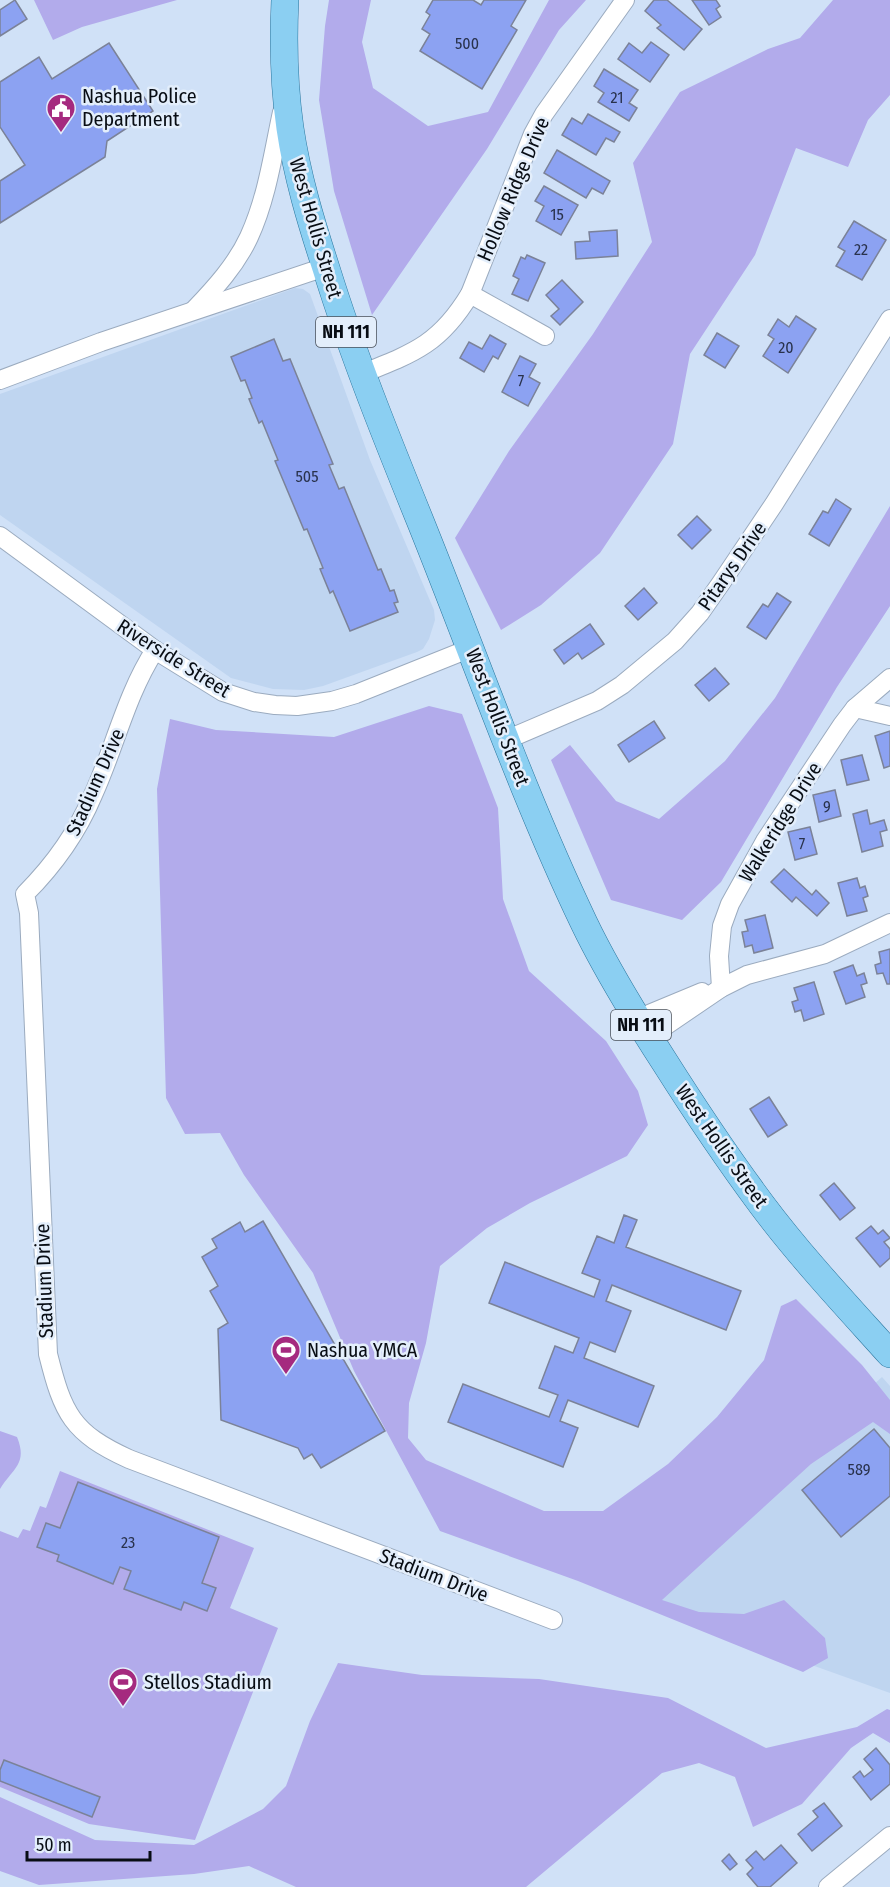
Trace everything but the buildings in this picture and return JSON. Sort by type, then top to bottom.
[{"type":"main road","name":"West Hollis Street","points":[[285,0],[286,93],[290,130],[302,188],[325,267],[362,374],[553,855],[585,925],[643,1028],[700,1117],[764,1207],[809,1264],[890,1354]]},
{"type":"street","name":"Hollow Ridge Drive","points":[[362,374],[424,346],[452,322],[470,294],[533,134],[554,99],[625,0]]},
{"type":"street","points":[[193,312],[226,273],[249,237],[269,174],[286,93]]},
{"type":"street","points":[[0,380],[101,342],[325,267]]},
{"type":"street","points":[[470,294],[545,336]]},
{"type":"street","name":"Pitarys Drive","points":[[506,740],[597,701],[622,685],[675,641],[722,583],[890,319]]},
{"type":"street","name":"Riverside Street","points":[[0,536],[155,650],[212,687],[234,697],[264,704],[297,706],[320,703],[356,694],[471,648]]},
{"type":"street","name":"Stadium Drive","points":[[155,650],[133,688],[94,793],[77,828],[50,867],[25,894],[29,924],[48,1354],[65,1410],[90,1438],[129,1459],[553,1620]]},
{"type":"street","name":"Walkeridge Drive","points":[[721,988],[719,956],[722,926],[730,904],[765,841],[828,745],[855,708],[890,678]]},
{"type":"street","points":[[855,708],[890,716]]},
{"type":"street","points":[[643,1028],[699,993],[721,988],[747,975],[825,954],[890,923]]},
{"type":"street","points":[[828,1887],[890,1836]]},
{"type":"shaded area","points":[[34,0],[177,0],[82,27],[53,40]]},
{"type":"shaded area","points":[[329,0],[371,0],[362,42],[373,88],[428,126],[488,112],[549,0],[586,0],[559,30],[487,149],[372,315],[334,191],[319,100]]},
{"type":"shaded area","points":[[833,0],[890,0],[890,95],[868,120],[848,167],[796,148],[755,255],[690,354],[673,444],[600,553],[541,605],[501,630],[455,538],[509,451],[593,334],[652,242],[633,163],[680,92],[768,49],[800,38]]},
{"type":"shaded area","points":[[295,288],[303,289],[310,294],[370,460],[434,610],[435,620],[423,649],[323,686],[304,690],[273,689],[231,678],[0,515],[0,394]]},
{"type":"shaded area","points":[[890,506],[890,606],[837,687],[721,882],[682,920],[611,900],[551,760],[570,745],[616,801],[659,819],[725,761],[775,698]]},
{"type":"shaded area","points":[[429,706],[462,714],[498,808],[503,899],[529,971],[606,1041],[638,1091],[648,1125],[627,1156],[530,1203],[487,1228],[440,1266],[426,1343],[409,1403],[408,1438],[426,1460],[544,1511],[603,1511],[668,1464],[717,1417],[764,1360],[781,1306],[796,1299],[862,1365],[890,1400],[890,1434],[873,1422],[811,1464],[662,1600],[699,1612],[744,1614],[784,1600],[825,1638],[828,1658],[803,1672],[578,1581],[440,1531],[354,1371],[313,1273],[244,1175],[220,1133],[185,1134],[166,1098],[157,789],[170,719],[216,730],[334,737]]},
{"type":"shaded area","points":[[882,1377],[890,1386],[890,1693],[633,1601]]},
{"type":"shaded area","points":[[0,1431],[17,1437],[21,1454],[18,1465],[0,1489]]},
{"type":"shaded area","name":"Stellos Stadium","points":[[60,1471],[254,1548],[230,1608],[278,1628],[195,1840],[89,1824],[0,1787],[0,1531],[18,1538],[23,1529],[30,1531],[40,1506],[46,1508]]},
{"type":"shaded area","points":[[338,1663],[422,1675],[539,1679],[668,1698],[766,1748],[857,1727],[887,1709],[890,1710],[890,1743],[873,1733],[851,1748],[802,1804],[753,1827],[735,1777],[699,1763],[662,1773],[526,1887],[296,1887],[249,1866],[194,1874],[39,1885],[0,1871],[0,1797],[95,1840],[194,1845],[263,1809],[286,1786],[310,1721]]},
{"type":"place","name":"Nashua Police Department","points":[[61,134]]},
{"type":"place","name":"Nashua YMCA","points":[[286,1376]]},
{"type":"place","name":"Stellos Stadium","points":[[123,1708]]}]
